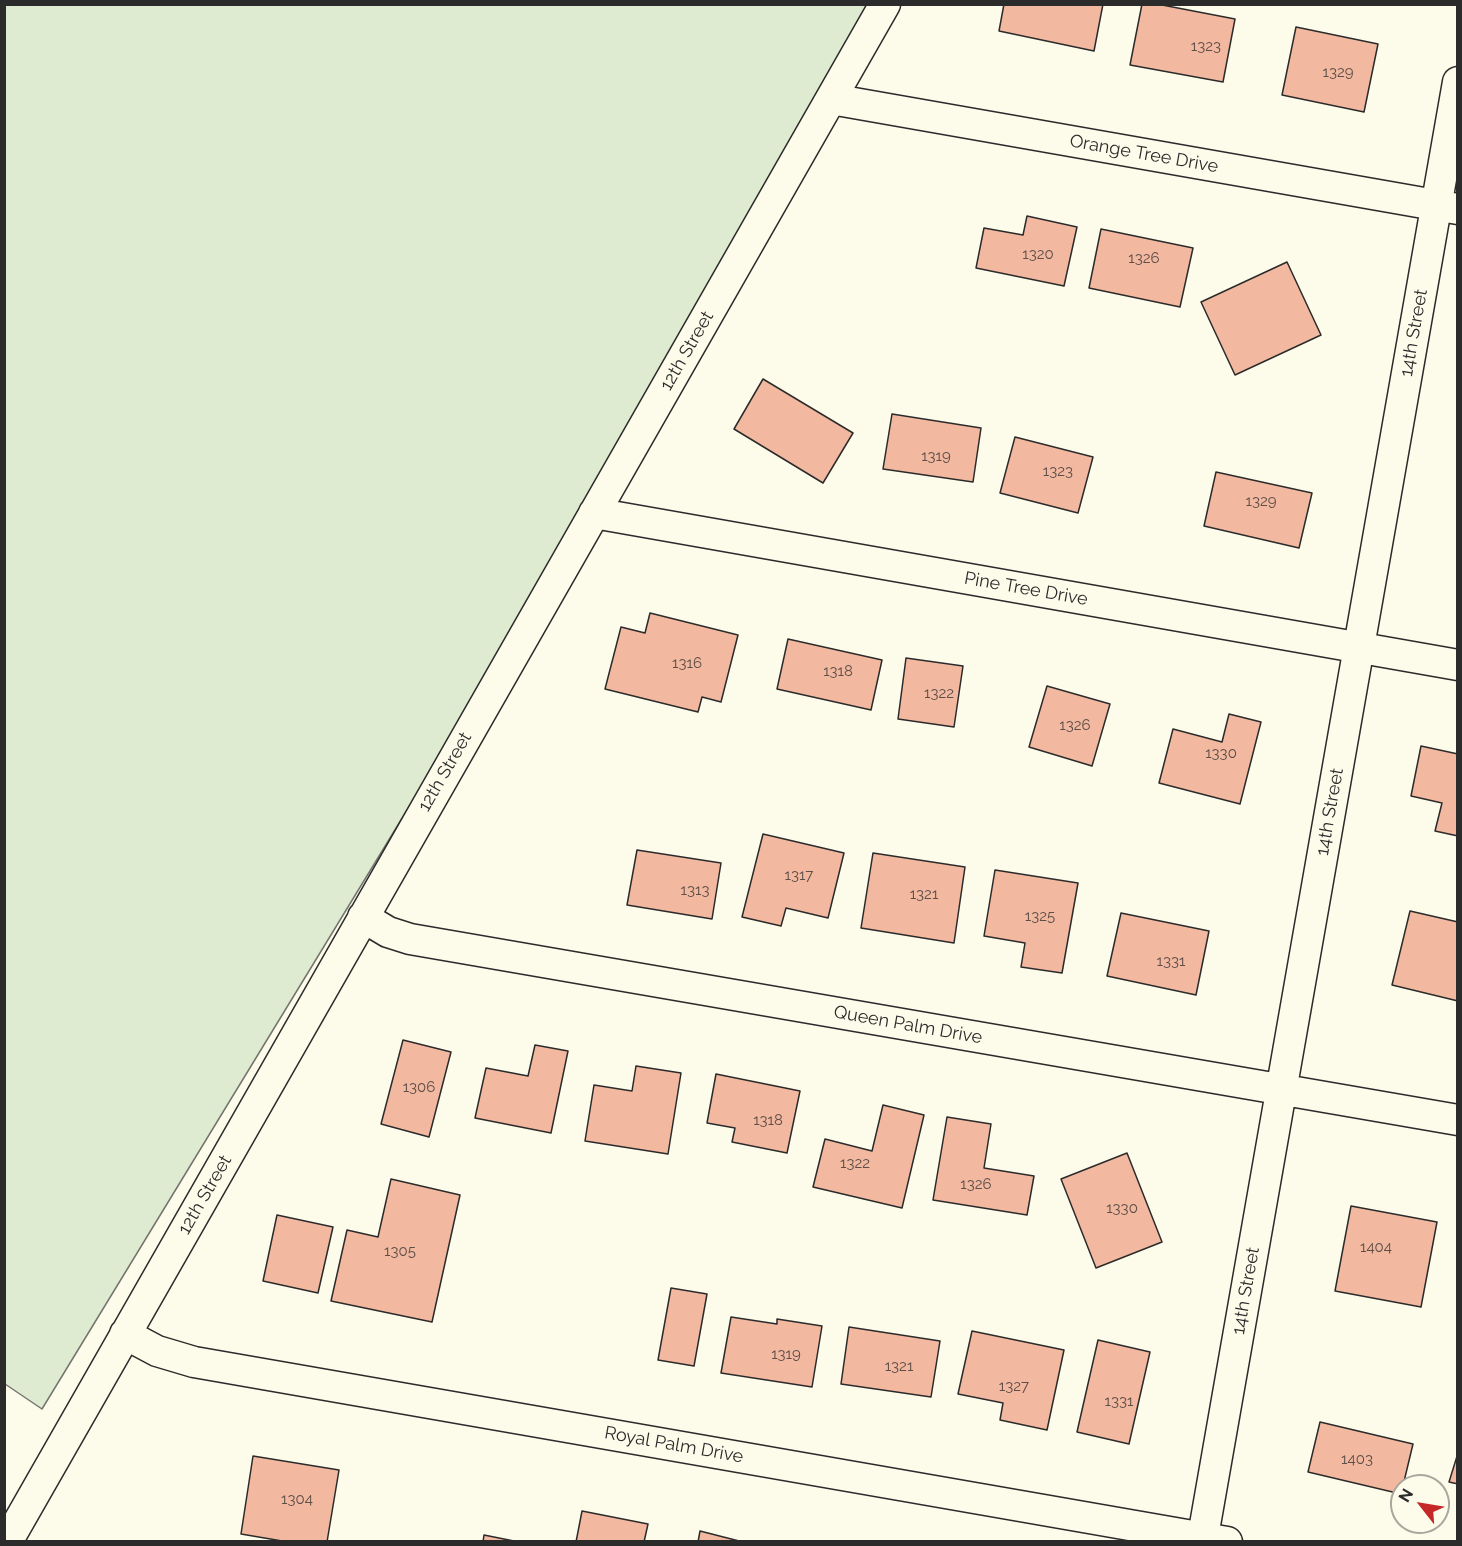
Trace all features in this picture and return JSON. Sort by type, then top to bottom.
[{"type":"street","name":"12th Street","points":[[7,1542],[885,4]]},
{"type":"street","name":"14th Street","points":[[1211,1540],[1282,1089],[1359,647],[1447,207],[1458,82]]},
{"type":"street","name":"Orange Tree Drive","points":[[831,99],[1447,207]]},
{"type":"street","name":"Pine Tree Drive","points":[[594,513],[1458,665]]},
{"type":"street","name":"Queen Palm Drive","points":[[363,917],[388,932],[410,939],[1458,1120]]},
{"type":"street","name":"Royal Palm Drive","points":[[125,1334],[157,1351],[195,1362],[1211,1540]]},
{"type":"green space","points":[[5,5],[890,5],[721,295],[42,1409],[5,1384]]},
{"type":"building","points":[[1004,4],[1103,4],[1094,51],[999,31]]},
{"type":"building","points":[[1142,4],[1157,4],[1235,19],[1223,82],[1130,65]]},
{"type":"building","points":[[1296,27],[1378,44],[1364,112],[1282,95]]},
{"type":"building","points":[[1027,216],[1077,227],[1064,286],[976,268],[984,228],[1023,235]]},
{"type":"building","points":[[1101,229],[1193,248],[1180,307],[1089,288]]},
{"type":"building","points":[[1287,262],[1321,335],[1235,375],[1201,302]]},
{"type":"building","points":[[763,379],[853,433],[823,483],[734,429]]},
{"type":"building","points":[[892,414],[981,428],[973,482],[883,469]]},
{"type":"building","points":[[1015,437],[1093,457],[1078,513],[1000,493]]},
{"type":"building","points":[[1216,472],[1312,493],[1299,548],[1204,526]]},
{"type":"building","points":[[650,613],[738,635],[721,702],[702,697],[698,712],[605,689],[621,627],[645,633]]},
{"type":"building","points":[[788,639],[882,660],[871,710],[777,689]]},
{"type":"building","points":[[906,658],[963,666],[954,727],[898,719]]},
{"type":"building","points":[[1047,686],[1110,704],[1092,766],[1029,747]]},
{"type":"building","points":[[1229,714],[1261,722],[1240,804],[1159,783],[1173,729],[1222,742]]},
{"type":"building","points":[[1421,746],[1458,754],[1458,836],[1435,831],[1442,803],[1411,796]]},
{"type":"building","points":[[763,834],[844,853],[828,918],[786,908],[781,926],[742,917]]},
{"type":"building","points":[[637,850],[721,863],[712,919],[627,905]]},
{"type":"building","points":[[873,853],[965,867],[954,943],[861,928]]},
{"type":"building","points":[[995,870],[1078,883],[1062,973],[1021,967],[1025,943],[984,936]]},
{"type":"building","points":[[1410,911],[1458,922],[1458,1001],[1392,985]]},
{"type":"building","points":[[1121,913],[1209,931],[1196,995],[1107,976]]},
{"type":"building","points":[[403,1040],[451,1052],[429,1137],[381,1124]]},
{"type":"building","points":[[535,1045],[568,1051],[551,1133],[475,1118],[486,1068],[528,1076]]},
{"type":"building","points":[[636,1066],[681,1073],[668,1154],[585,1141],[594,1085],[632,1091]]},
{"type":"building","points":[[716,1074],[800,1091],[787,1153],[732,1142],[735,1128],[707,1123]]},
{"type":"building","points":[[883,1105],[924,1115],[902,1208],[813,1187],[825,1139],[872,1151]]},
{"type":"building","points":[[947,1117],[991,1124],[984,1168],[1034,1176],[1027,1215],[933,1200]]},
{"type":"building","points":[[1127,1153],[1162,1242],[1096,1268],[1061,1179]]},
{"type":"building","points":[[391,1179],[460,1195],[432,1322],[331,1301],[347,1230],[378,1237]]},
{"type":"building","points":[[1351,1206],[1437,1222],[1421,1307],[1335,1291]]},
{"type":"building","points":[[277,1215],[333,1227],[318,1293],[263,1281]]},
{"type":"building","points":[[671,1288],[707,1294],[694,1366],[658,1360]]},
{"type":"building","points":[[731,1317],[777,1324],[777,1319],[822,1326],[812,1387],[721,1373]]},
{"type":"building","points":[[849,1327],[940,1341],[931,1397],[841,1384]]},
{"type":"building","points":[[972,1331],[1064,1350],[1047,1430],[1000,1420],[1003,1403],[958,1394]]},
{"type":"building","points":[[1098,1340],[1150,1352],[1129,1444],[1077,1432]]},
{"type":"building","points":[[1320,1422],[1413,1444],[1406,1474],[1390,1474],[1390,1491],[1308,1472]]},
{"type":"building","points":[[1458,1453],[1458,1484],[1450,1482]]},
{"type":"building","points":[[253,1456],[339,1470],[327,1542],[288,1542],[241,1534]]},
{"type":"building","points":[[582,1511],[648,1524],[644,1542],[576,1542]]},
{"type":"building","points":[[700,1531],[743,1542],[698,1542]]},
{"type":"building","points":[[484,1535],[519,1542],[483,1542]]}]
